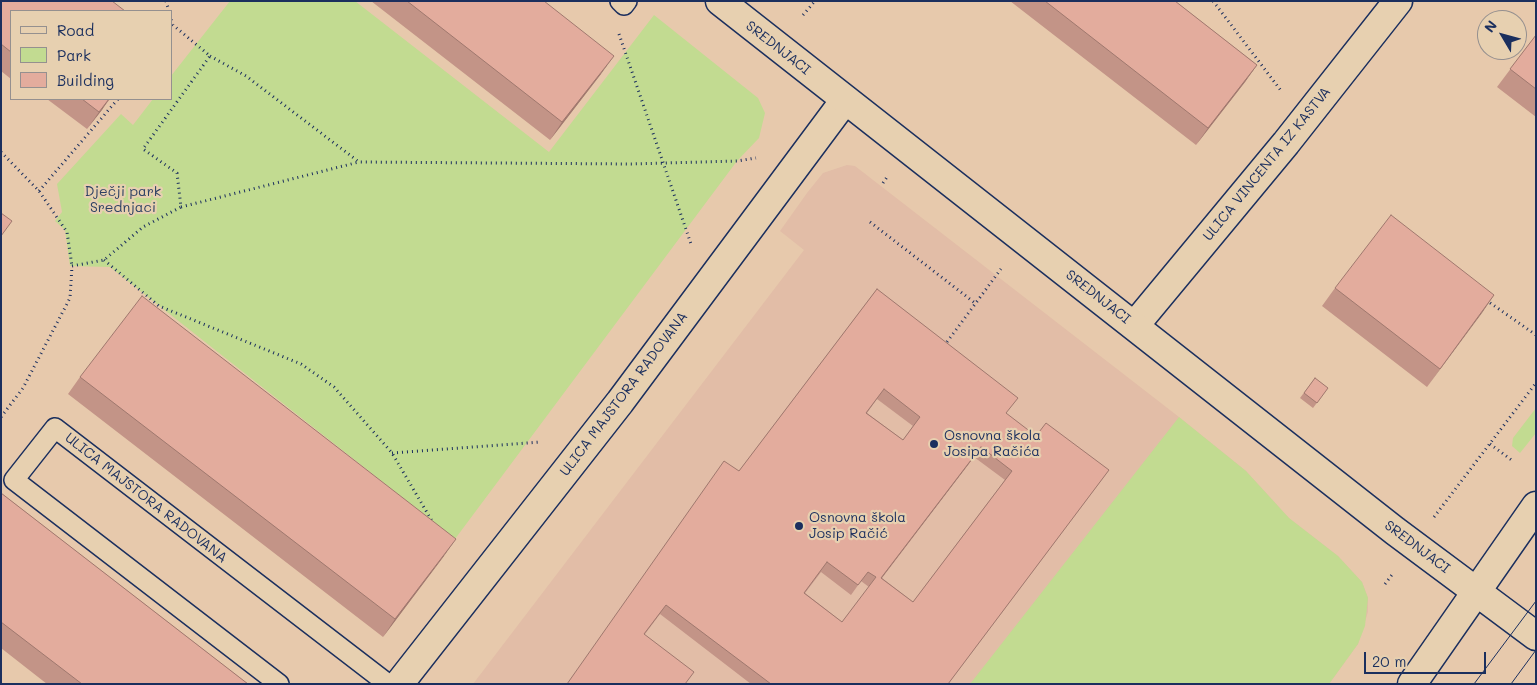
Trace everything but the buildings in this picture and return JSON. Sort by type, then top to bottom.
[{"type":"street","name":"SREDNJACI","points":[[720,1],[1476,592],[1536,636]]},
{"type":"street","name":"ULICA VINCENTA IZ KASTVA","points":[[1135,325],[1286,142],[1398,1]]},
{"type":"street","name":"ULICA MAJSTORA RADOVANA","points":[[399,684],[620,402],[845,100]]},
{"type":"street","points":[[1412,684],[1536,506]]},
{"type":"lane","name":"ULICA MAJSTORA RADOVANA","points":[[279,684],[14,480],[55,428],[388,684]]},
{"type":"path","points":[[803,15],[815,1]]},
{"type":"path","points":[[1212,1],[1284,95]]},
{"type":"path","points":[[624,2],[618,38],[691,244]]},
{"type":"path","points":[[172,26],[210,56],[246,76],[359,162]]},
{"type":"path","points":[[181,207],[177,173],[143,149],[210,56]]},
{"type":"path","points":[[38,191],[117,100]]},
{"type":"path","points":[[1,152],[38,191],[67,232],[72,266],[70,298],[23,388],[1,416]]},
{"type":"path","points":[[72,266],[104,260],[143,227],[181,207],[359,162],[663,163],[737,161],[756,158]]},
{"type":"path","points":[[870,222],[975,303]]},
{"type":"path","points":[[104,260],[159,306],[301,364],[334,387],[392,452],[435,528]]},
{"type":"path","points":[[939,352],[1000,269]]},
{"type":"path","points":[[1481,296],[1536,336]]},
{"type":"path","points":[[1459,485],[1536,383]]},
{"type":"path","points":[[392,452],[541,442]]},
{"type":"path","points":[[1490,444],[1514,461]]},
{"type":"shaded area","name":"Osnovna škola Josipa Račića","points":[[847,165],[855,166],[1179,417],[1246,471],[1289,518],[1338,556],[1362,582],[1368,598],[1368,612],[1358,644],[1329,684],[473,684],[804,250],[780,231],[807,193],[823,173]]},
{"type":"green space","name":"Dječji park Srednjaci","points":[[230,1],[355,1],[549,152],[654,15],[758,98],[765,113],[759,138],[737,161],[455,539],[110,267],[70,266],[65,230],[55,221],[62,212],[57,184],[121,114],[133,125],[152,100],[172,100],[172,75]]},
{"type":"green space","points":[[1536,408],[1536,433],[1520,453],[1512,446],[1513,438]]},
{"type":"green space","points":[[1179,417],[1246,471],[1289,518],[1338,556],[1362,582],[1368,598],[1365,626],[1358,644],[1329,684],[970,684]]},
{"type":"tram line","points":[[1474,684],[1536,601]]},
{"type":"tram line","points":[[1511,684],[1536,650]]},
{"type":"place","name":"Osnovna škola Josipa Račića","points":[[934,444]]},
{"type":"place","name":"Osnovna škola Josip Račić","points":[[799,526]]}]
